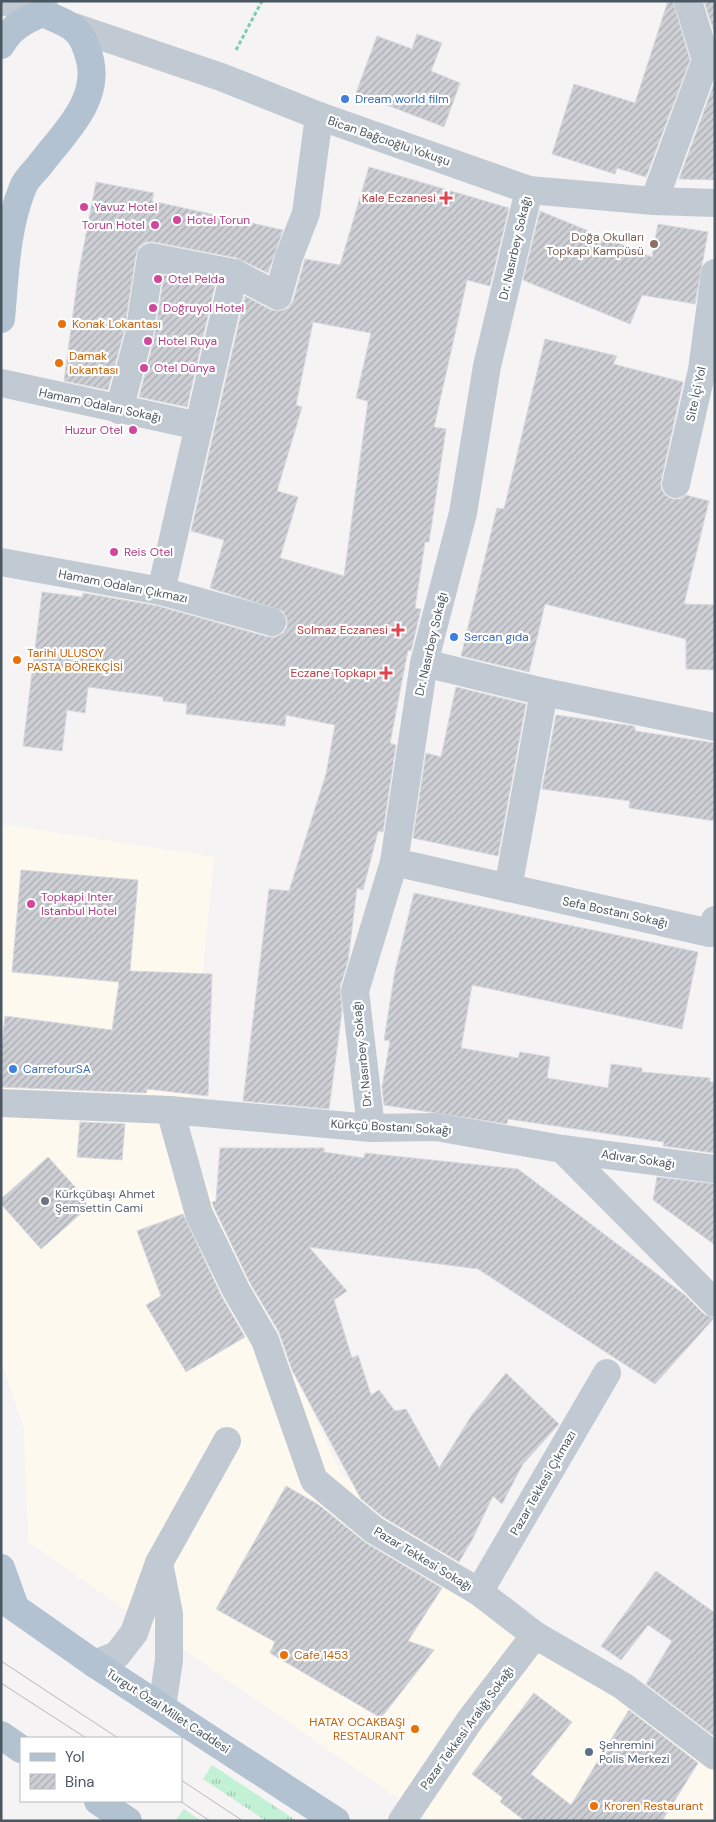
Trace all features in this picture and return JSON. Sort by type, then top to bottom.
[{"type":"main road","points":[[1,45],[8,34],[19,23],[43,7],[74,27],[86,45],[92,70],[89,95],[73,124],[24,185],[14,216],[7,253],[1,318]]},
{"type":"main road","points":[[1,1568],[8,1602]]},
{"type":"main road","name":"Turgut Özal Millet Caddesi","points":[[8,1602],[95,1664],[336,1821]]},
{"type":"main road","points":[[1,1735],[20,1747]]},
{"type":"main road","points":[[100,1802],[128,1821]]},
{"type":"street","points":[[3,1],[43,7]]},
{"type":"street","points":[[654,201],[706,60],[688,1]]},
{"type":"street","name":"Bican Bağcıoğlu Yokuşu","points":[[74,27],[222,77],[319,116],[529,190],[654,201],[715,203]]},
{"type":"street","points":[[119,410],[139,335],[151,256],[234,273],[278,296],[289,257],[306,213],[319,116]]},
{"type":"street","name":"Dr. Nasırbey Sokağı","points":[[371,1128],[355,991],[394,862],[424,663],[463,513],[487,366],[529,190]]},
{"type":"street","points":[[161,592],[234,273]]},
{"type":"street","name":"Site İçi Yol","points":[[676,484],[702,370],[715,273]]},
{"type":"street","name":"Hamam Odaları Sokağı","points":[[1,383],[199,426]]},
{"type":"street","name":"Hamam Odaları Çıkmazı","points":[[1,562],[161,592],[272,622]]},
{"type":"street","points":[[424,663],[544,692],[715,727]]},
{"type":"street","points":[[508,888],[544,692]]},
{"type":"street","name":"Sefa Bostanı Sokağı","points":[[394,862],[710,933],[715,920]]},
{"type":"street","name":"Kürkçü Bostanı Sokağı","points":[[1,1103],[170,1110],[371,1128],[436,1127],[562,1149]]},
{"type":"street","name":"Pazar Tekkesi Sokağı","points":[[170,1110],[199,1214],[236,1290],[265,1340],[314,1480],[374,1530],[479,1592],[535,1636],[623,1686],[715,1756]]},
{"type":"street","points":[[562,1149],[715,1303]]},
{"type":"street","name":"Adıvar Sokağı","points":[[562,1149],[715,1170]]},
{"type":"street","name":"Pazar Tekkesi Çıkmazı","points":[[479,1592],[607,1373]]},
{"type":"street","points":[[95,1664],[117,1655],[134,1633],[159,1564],[227,1441]]},
{"type":"street","points":[[159,1564],[169,1614],[170,1660],[162,1707]]},
{"type":"street","name":"Pazar Tekkesi Aralığı Sokağı","points":[[402,1821],[470,1720],[535,1636]]},
{"type":"path","points":[[222,77],[262,1]]},
{"type":"shaded area","points":[[1,824],[214,857],[187,1140],[341,1474],[526,1614],[715,1751],[715,1821],[431,1821],[28,1542],[24,1429],[1,1361]]},
{"type":"green space","points":[[212,1765],[297,1821],[266,1821],[203,1779]]},
{"type":"green space","points":[[184,1809],[201,1821],[175,1821]]},
{"type":"building","points":[[668,1],[673,1],[690,60],[646,177],[617,168],[615,174],[552,154],[574,84],[635,103]]},
{"type":"building","points":[[704,1],[715,1],[715,35]]},
{"type":"building","points":[[417,34],[442,43],[431,71],[460,83],[444,127],[356,93],[377,36],[412,49]]},
{"type":"building","points":[[715,81],[715,180],[679,179]]},
{"type":"building","points":[[369,167],[509,208],[490,286],[467,280],[434,427],[446,429],[429,542],[425,542],[415,608],[421,609],[411,651],[408,650],[390,743],[396,745],[383,832],[378,831],[363,890],[357,888],[348,961],[340,987],[342,1011],[329,1109],[243,1101],[269,889],[289,891],[326,774],[335,725],[286,715],[285,726],[186,714],[187,704],[163,701],[163,697],[88,687],[85,713],[67,710],[62,751],[23,746],[42,592],[82,597],[83,593],[158,606],[268,637],[276,637],[283,633],[287,627],[287,619],[283,611],[210,588],[224,540],[191,531],[245,296],[271,310],[280,311],[288,308],[293,301],[305,259],[340,265]],"holes":[[[313,322],[371,333],[356,398],[368,401],[344,576],[280,558],[298,497],[277,491],[302,407],[296,405]]]},
{"type":"building","points":[[96,182],[154,193],[152,201],[283,230],[268,273],[237,258],[154,242],[146,242],[139,247],[136,255],[124,332],[108,390],[64,381],[78,276]]},
{"type":"building","points":[[540,211],[652,257],[658,224],[708,232],[695,304],[642,295],[630,324],[523,280]]},
{"type":"building","points":[[164,275],[215,285],[187,407],[139,397],[154,339]]},
{"type":"building","points":[[545,339],[617,356],[613,364],[683,382],[661,488],[665,495],[672,499],[680,499],[686,495],[709,501],[684,604],[715,605],[715,670],[686,669],[686,639],[545,604],[529,672],[461,656],[497,508],[504,509]]},
{"type":"building","points":[[456,687],[526,704],[498,856],[413,838],[426,753],[441,757]]},
{"type":"building","points":[[556,715],[633,726],[635,731],[715,743],[715,821],[629,808],[630,801],[542,789]]},
{"type":"building","points":[[21,870],[138,880],[130,971],[212,974],[208,1096],[147,1089],[146,1093],[1,1087],[1,1050],[5,1016],[112,1030],[119,982],[12,972]]},
{"type":"building","points":[[414,893],[698,952],[682,1029],[472,985],[461,1048],[518,1058],[520,1052],[550,1057],[547,1078],[608,1088],[611,1064],[642,1068],[642,1072],[710,1078],[710,1082],[715,1082],[715,1153],[663,1146],[664,1142],[508,1119],[507,1124],[384,1105],[382,1087],[390,1041],[384,1040],[395,971]]},
{"type":"building","points":[[80,1122],[125,1124],[122,1160],[77,1157]]},
{"type":"building","points":[[220,1148],[324,1148],[324,1152],[364,1158],[365,1153],[518,1169],[686,1296],[704,1314],[714,1318],[655,1384],[478,1269],[309,1247],[347,1291],[334,1300],[352,1358],[358,1355],[371,1395],[379,1390],[395,1411],[406,1409],[439,1468],[472,1415],[506,1373],[559,1424],[523,1464],[502,1504],[493,1496],[459,1562],[383,1517],[361,1499],[292,1370],[279,1332],[250,1283],[214,1208],[212,1202],[216,1201]]},
{"type":"building","name":"Kürkçübaşı Ahmet Şemsettin Cami","points":[[48,1157],[86,1199],[86,1209],[41,1249],[1,1204],[1,1199]]},
{"type":"building","points":[[657,1177],[715,1184],[715,1245],[653,1200]]},
{"type":"building","points":[[183,1214],[222,1297],[245,1337],[186,1372],[146,1305],[161,1296],[137,1231]]},
{"type":"building","points":[[286,1486],[319,1505],[366,1543],[442,1588],[408,1641],[434,1650],[381,1718],[270,1653],[275,1642],[216,1609]]},
{"type":"building","points":[[656,1571],[715,1613],[714,1736],[646,1684],[672,1641],[648,1625],[621,1660],[601,1646]]},
{"type":"building","points":[[534,1693],[572,1722],[531,1774],[571,1805],[629,1710],[698,1763],[662,1821],[525,1821],[500,1802],[503,1798],[472,1774]]},
{"type":"tram line","points":[[1,1661],[116,1737]]},
{"type":"tram line","points":[[1,1683],[84,1737]]},
{"type":"tram line","points":[[182,1781],[243,1821]]},
{"type":"tram line","points":[[182,1802],[210,1821]]},
{"type":"place","name":"Dream world film","points":[[345,99]]},
{"type":"place","name":"Kale Eczanesi","points":[[446,198]]},
{"type":"place","name":"Yavuz Hotel","points":[[84,207]]},
{"type":"place","name":"Hotel Torun","points":[[177,220]]},
{"type":"place","name":"Torun Hotel","points":[[155,225]]},
{"type":"place","name":"Doğa Okulları Topkapı Kampüsü","points":[[654,244]]},
{"type":"place","name":"Otel Pelda","points":[[158,279]]},
{"type":"place","name":"Doğruyol Hotel","points":[[153,308]]},
{"type":"place","name":"Konak Lokantası","points":[[62,324]]},
{"type":"place","name":"Hotel Ruya","points":[[148,341]]},
{"type":"place","name":"Damak lokantası","points":[[59,363]]},
{"type":"place","name":"Otel Dünya","points":[[144,368]]},
{"type":"place","name":"Huzur Otel","points":[[133,430]]},
{"type":"place","name":"Reis Otel","points":[[114,552]]},
{"type":"place","name":"Solmaz Eczanesi","points":[[398,630]]},
{"type":"place","name":"Sercan gıda","points":[[454,637]]},
{"type":"place","name":"Tarihi ULUSOY PASTA BÖREKÇİSİ","points":[[17,660]]},
{"type":"place","name":"Eczane Topkapı","points":[[386,673]]},
{"type":"place","name":"Topkapi Inter Istanbul Hotel","points":[[31,904]]},
{"type":"place","name":"CarrefourSA","points":[[13,1069]]},
{"type":"place","name":"Kürkçübaşı Ahmet Şemsettin Cami","points":[[45,1201]]},
{"type":"place","name":"Cafe 1453","points":[[284,1655]]},
{"type":"place","name":"HATAY OCAKBAŞI RESTAURANT","points":[[415,1729]]},
{"type":"place","name":"Şehremini Polis Merkezi","points":[[589,1752]]},
{"type":"place","name":"Kroren Restaurant","points":[[594,1806]]}]
